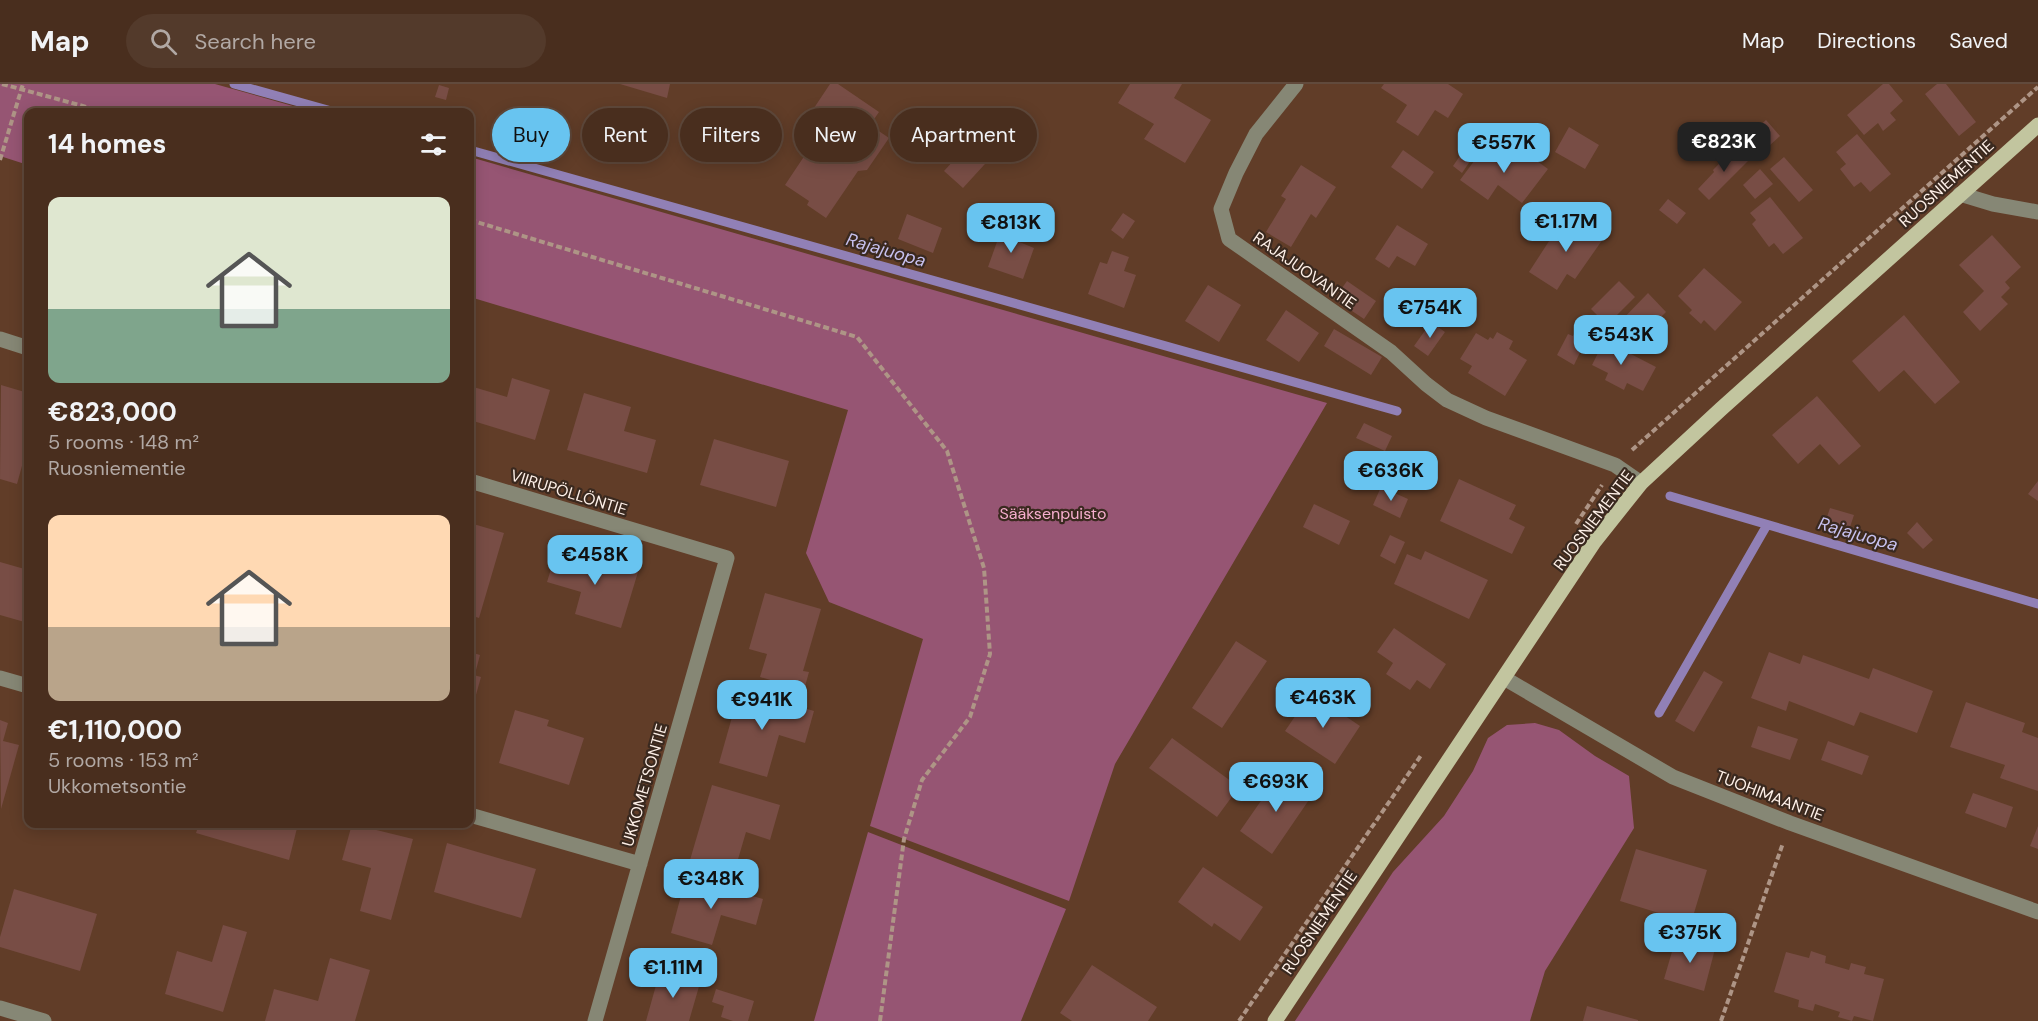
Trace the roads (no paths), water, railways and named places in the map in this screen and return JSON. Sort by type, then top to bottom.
[{"type":"main road","name":"RUOSNIEMENTIE","points":[[1275,1021],[1594,542],[1641,483],[1728,402],[2038,125]]},
{"type":"street","name":"RAJAJUOVANTIE","points":[[1296,84],[1256,134],[1236,173],[1221,209],[1228,239],[1391,352],[1426,384],[1448,400],[1486,418],[1615,465],[1641,483]]},
{"type":"street","points":[[1960,194],[1993,204],[2038,212]]},
{"type":"street","points":[[0,339],[24,347]]},
{"type":"street","name":"VIIRUPÖLLÖNTIE","points":[[474,481],[727,558]]},
{"type":"street","name":"UKKOMETSONTIE","points":[[595,1021],[727,558]]},
{"type":"street","points":[[0,678],[24,686]]},
{"type":"street","name":"TUOHIMAANTIE","points":[[1504,678],[1673,777],[1790,823],[2038,912]]},
{"type":"street","points":[[474,815],[640,864]]},
{"type":"street","points":[[0,1008],[44,1021]]},
{"type":"waterway","name":"Rajajuopa","points":[[234,84],[321,108]]},
{"type":"waterway","name":"Rajajuopa","points":[[474,151],[1397,411]]},
{"type":"waterway","name":"Rajajuopa","points":[[1670,496],[2038,604]]},
{"type":"waterway","points":[[1659,713],[1767,525]]},
{"type":"park label","name":"Sääksenpuisto","points":[[1053,513]]}]
